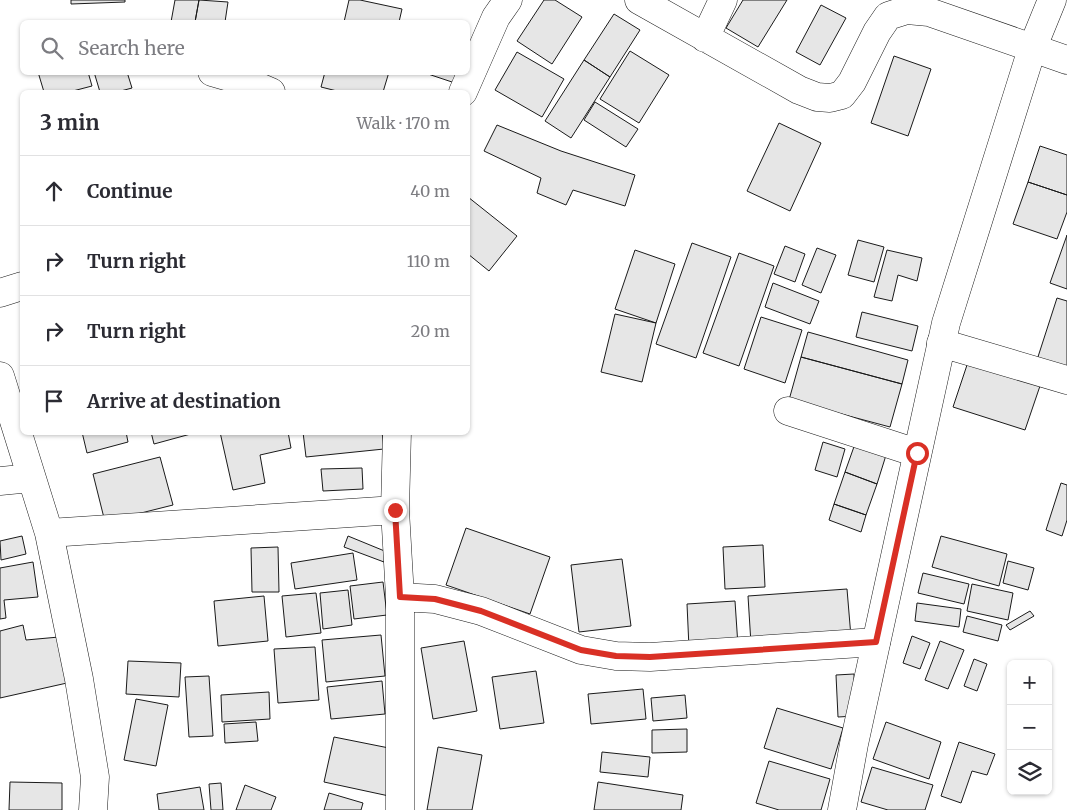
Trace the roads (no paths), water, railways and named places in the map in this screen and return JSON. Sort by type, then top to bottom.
[{"type":"street","points":[[464,90],[496,17],[508,0]]},
{"type":"street","points":[[639,0],[799,90],[817,97],[830,98],[842,95],[877,32],[888,16],[897,12],[929,12],[1067,60]]},
{"type":"street","points":[[704,38],[723,0]]},
{"type":"street","points":[[842,810],[876,642],[942,344],[1032,49],[1052,0]]},
{"type":"street","points":[[222,75],[266,90]]},
{"type":"street","points":[[0,293],[20,287]]},
{"type":"street","points":[[942,344],[1067,380]]},
{"type":"street","points":[[0,376],[48,533],[79,679],[93,767],[93,810]]},
{"type":"street","points":[[788,411],[917,453]]},
{"type":"street","points":[[397,435],[395,510],[400,597],[400,810]]},
{"type":"street","points":[[0,481],[32,478]]},
{"type":"street","points":[[48,533],[395,510]]},
{"type":"street","points":[[400,597],[435,599],[481,611],[581,650],[616,656],[659,656],[876,642]]}]
